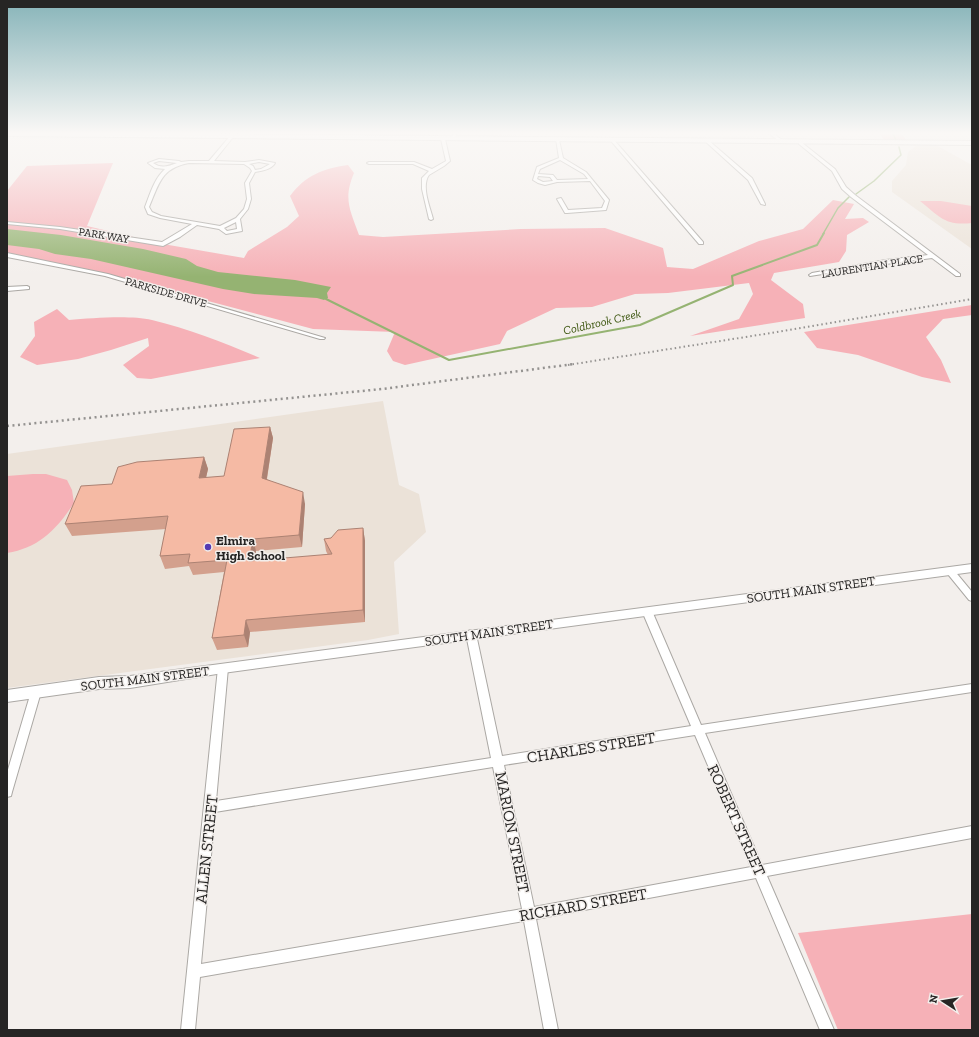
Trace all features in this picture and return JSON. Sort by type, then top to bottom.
[{"type":"street","points":[[160,180],[147,208],[150,213],[160,217],[221,228],[226,233],[240,230],[238,219]]},
{"type":"street","points":[[221,228],[238,219],[248,204],[249,199],[247,183],[249,180]]},
{"type":"street","points":[[423,180],[431,219]]},
{"type":"street","points":[[537,180],[550,183],[556,181],[577,180]]},
{"type":"street","points":[[559,199],[568,212],[604,209],[607,202],[591,180]]},
{"type":"street","points":[[647,180],[701,243]]},
{"type":"street","points":[[751,180],[763,204]]},
{"type":"street","name":"LAURENTIAN PLACE","points":[[840,180],[844,188],[958,274]]},
{"type":"street","name":"PARK WAY","points":[[7,222],[60,228],[163,244],[196,224]]},
{"type":"street","points":[[7,263],[9,255]]},
{"type":"street","name":"PARKSIDE DRIVE","points":[[9,255],[106,275],[163,290],[322,338]]},
{"type":"street","name":"LAURENTIAN PLACE","points":[[812,276],[886,262],[933,256]]},
{"type":"street","points":[[7,289],[27,288]]},
{"type":"street","name":"SOUTH MAIN STREET","points":[[7,696],[99,683],[130,682],[471,634],[972,568]]},
{"type":"street","points":[[950,570],[972,598]]},
{"type":"street","name":"ROBERT STREET","points":[[647,611],[827,1030]]},
{"type":"street","name":"MARION STREET","points":[[471,634],[529,914],[551,1030]]},
{"type":"street","name":"ALLEN STREET","points":[[188,1030],[223,668]]},
{"type":"street","name":"CHARLES STREET","points":[[210,807],[972,688]]},
{"type":"street","points":[[7,792],[36,692]]},
{"type":"street","name":"RICHARD STREET","points":[[194,972],[529,914],[972,832]]},
{"type":"shaded area","points":[[15,180],[106,180],[87,226],[163,244],[244,258],[248,251],[287,227],[299,216],[290,196],[306,180],[352,180],[348,197],[359,235],[383,237],[521,229],[605,228],[663,248],[667,267],[693,269],[759,241],[803,229],[833,200],[854,204],[845,219],[863,218],[869,222],[847,235],[846,251],[839,262],[774,273],[771,280],[803,304],[805,318],[690,336],[739,319],[753,294],[749,283],[668,293],[635,294],[592,307],[556,308],[507,331],[500,344],[405,365],[393,361],[387,351],[395,332],[313,329],[110,275],[7,253],[7,191]]},
{"type":"shaded area","points":[[972,180],[972,249],[892,192],[892,181]]},
{"type":"shaded area","points":[[920,201],[941,201],[972,206],[972,223],[963,224],[949,222],[938,216]]},
{"type":"shaded area","points":[[7,229],[61,235],[143,249],[186,259],[197,266],[218,272],[295,280],[331,287],[327,293],[328,298],[324,300],[317,298],[254,294],[223,289],[91,259],[55,254],[39,249],[7,245]]},
{"type":"shaded area","points":[[972,305],[972,315],[943,319],[926,337],[941,360],[951,383],[922,377],[858,355],[817,348],[804,332]]},
{"type":"shaded area","points":[[57,309],[69,320],[122,317],[152,320],[207,337],[260,358],[151,379],[137,378],[123,365],[149,346],[148,338],[78,359],[37,365],[20,357],[35,336],[34,322]]},
{"type":"shaded area","name":"Elmira High School","points":[[383,401],[399,485],[419,494],[426,532],[394,562],[399,634],[368,640],[7,688],[7,454]]},
{"type":"shaded area","points":[[46,474],[67,480],[72,490],[74,503],[54,529],[38,542],[29,547],[7,553],[7,476]]},
{"type":"shaded area","points":[[972,914],[972,1030],[838,1030],[798,933]]},
{"type":"building","name":"Elmira High School","points":[[270,427],[262,478],[303,492],[299,535],[253,539],[249,561],[332,554],[324,539],[331,538],[338,530],[363,528],[363,610],[246,620],[244,635],[212,638],[227,560],[188,563],[190,554],[160,556],[168,516],[65,524],[81,486],[112,484],[118,467],[137,462],[204,457],[199,478],[224,476],[234,429]]},
{"type":"waterway","name":"Coldbrook Creek","points":[[856,194],[875,180]]},
{"type":"waterway","name":"Coldbrook Creek","points":[[823,234],[838,208],[849,197]]},
{"type":"waterway","name":"Coldbrook Creek","points":[[326,299],[449,360],[640,325],[733,285],[732,276],[817,245],[824,233]]},
{"type":"railway","points":[[568,365],[972,299]]},
{"type":"railway","points":[[7,426],[382,389],[574,364]]},
{"type":"place","name":"Elmira High School","points":[[208,547]]}]
